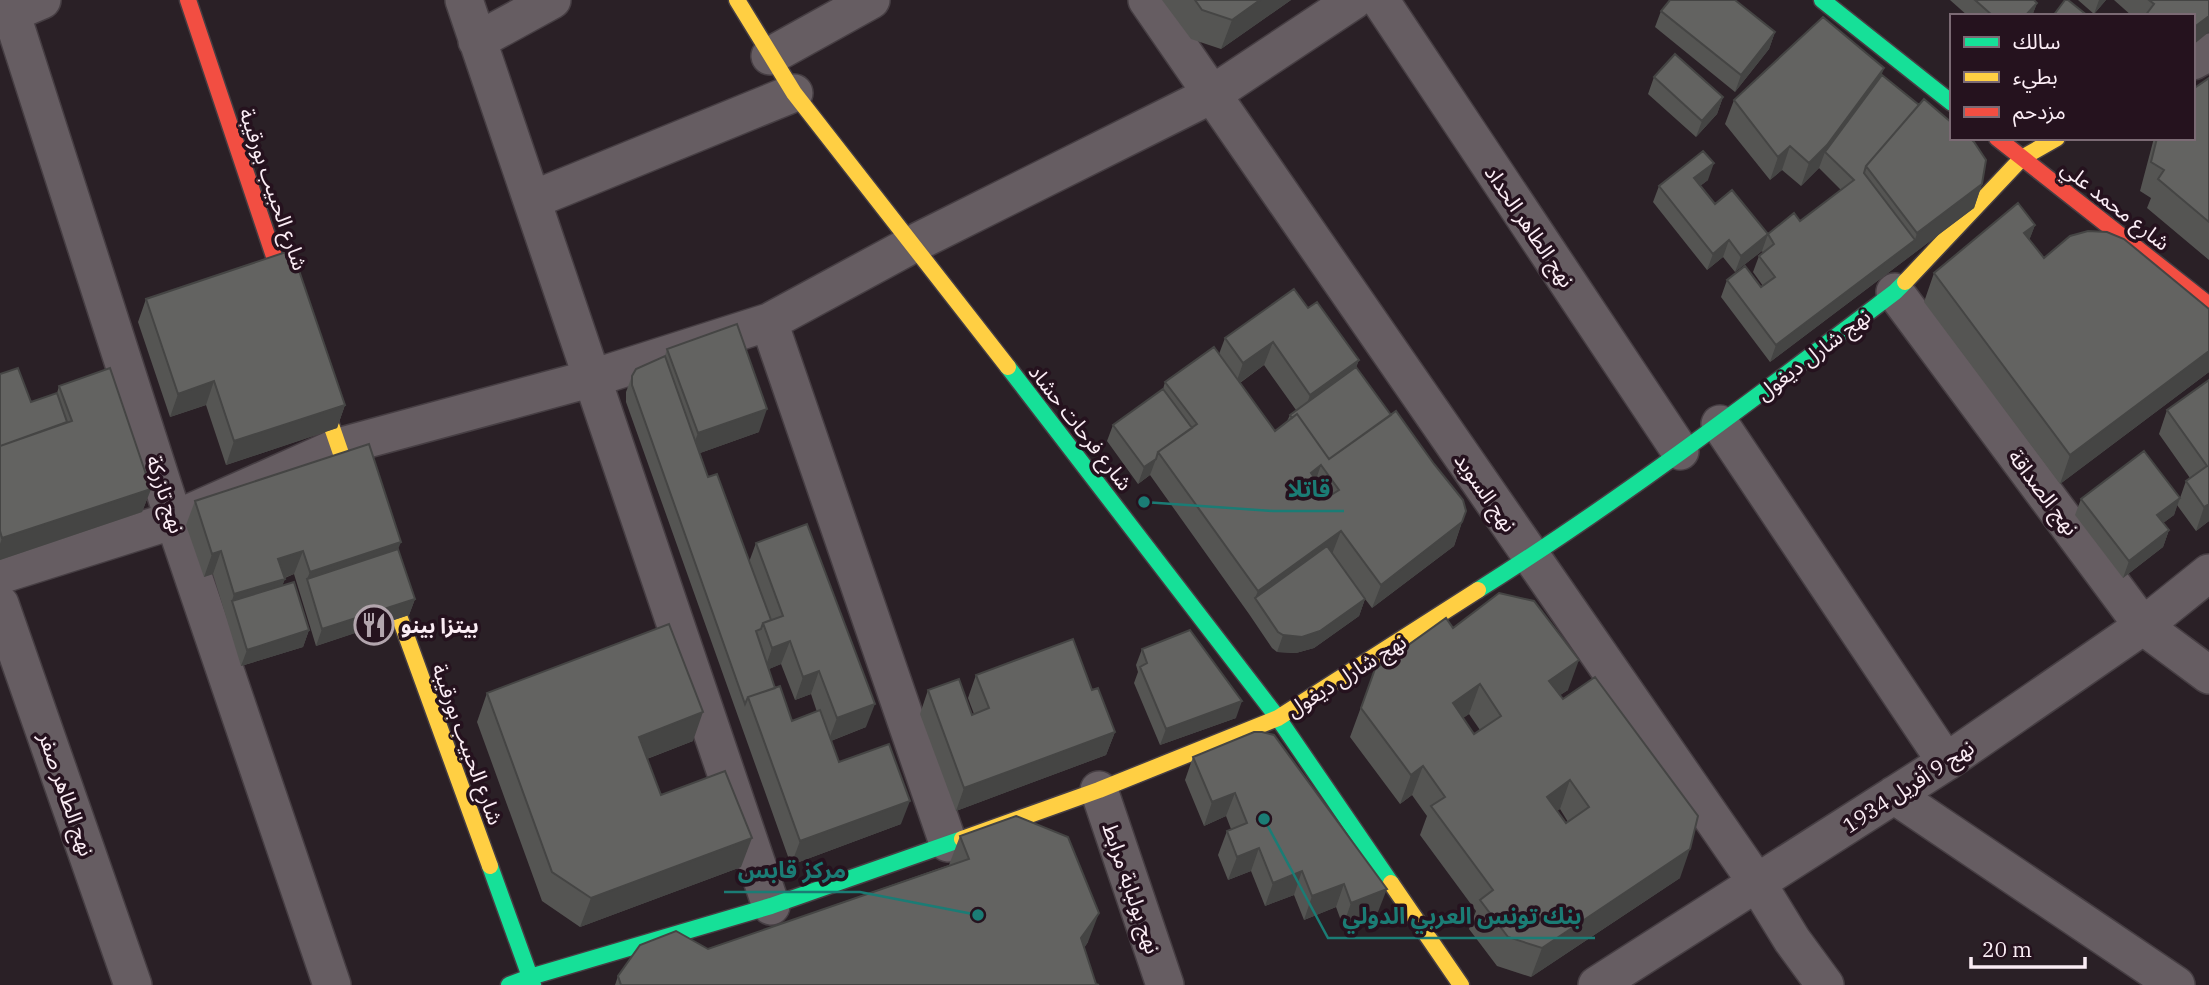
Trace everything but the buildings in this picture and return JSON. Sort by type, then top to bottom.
[{"type":"street","name":"شارع الحبيب بورقيبة","points":[[188,0],[294,316]]},
{"type":"street","points":[[464,0],[771,906]]},
{"type":"street","points":[[477,41],[552,0]]},
{"type":"street","name":"شارع فرحات حشاد","points":[[737,0],[794,93],[1278,718],[1461,985]]},
{"type":"street","points":[[770,56],[871,0]]},
{"type":"street","name":"نهج السويد","points":[[1147,0],[1756,883],[1791,940],[1825,985]]},
{"type":"street","points":[[0,575],[174,520],[338,447],[593,378],[769,322],[913,244],[1212,95],[1354,0]]},
{"type":"street","name":"نهج الطاهر الحداد","points":[[1380,0],[1680,451]]},
{"type":"street","points":[[1822,0],[1950,101]]},
{"type":"street","name":"نهج تازركة","points":[[15,8],[174,520],[332,985]]},
{"type":"street","points":[[532,200],[794,93]]},
{"type":"street","name":"شارع محمد علي","points":[[2000,140],[2209,305]]},
{"type":"street","name":"نهج شارل ديغول","points":[[509,985],[531,981],[771,906],[1099,790],[1278,718],[1531,557],[1720,424],[1895,292],[2022,158],[2054,140]]},
{"type":"street","name":"نهج الصداقة","points":[[1895,292],[2143,626],[2209,675]]},
{"type":"street","points":[[769,322],[948,843]]},
{"type":"street","points":[[312,368],[362,512]]},
{"type":"street","points":[[1720,424],[1946,762]]},
{"type":"street","name":"شارع الحبيب بورقيبة","points":[[376,550],[531,981]]},
{"type":"street","name":"نهج 9 أفريل 1934","points":[[1597,985],[1946,762],[2143,626],[2209,573]]},
{"type":"street","name":"نهج الطاهر صفر","points":[[0,604],[134,985]]},
{"type":"street","name":"نهج بولبابة مرابط","points":[[1099,790],[1166,985]]},
{"type":"street","points":[[1894,795],[2176,985]]},
{"type":"traffic: fast","points":[[1822,0],[1950,101]]},
{"type":"traffic: fast","points":[[1478,590],[1585,520],[1690,446],[1905,282]]},
{"type":"traffic: fast","points":[[1008,367],[1278,718],[1391,883]]},
{"type":"traffic: fast","points":[[509,985],[771,906],[962,839]]},
{"type":"traffic: fast","points":[[490,866],[533,985]]},
{"type":"traffic: slow","points":[[737,0],[794,93],[1008,367]]},
{"type":"traffic: slow","points":[[1905,282],[2022,158],[2054,140]]},
{"type":"traffic: slow","points":[[316,381],[358,503]]},
{"type":"traffic: slow","points":[[382,569],[490,866]]},
{"type":"traffic: slow","points":[[962,839],[1099,790],[1278,718],[1478,590]]},
{"type":"traffic: slow","points":[[1391,883],[1461,985]]},
{"type":"traffic: jam","points":[[188,0],[290,304]]},
{"type":"traffic: jam","points":[[2000,140],[2209,305]]},
{"type":"place","name":"قاتلا","points":[[1144,502]]},
{"type":"place","name":"بيتزا بينو","points":[[374,625]]},
{"type":"place","name":"بنك تونس العربي الدولي","points":[[1264,819]]},
{"type":"place","name":"مركز قابس","points":[[978,915]]}]
